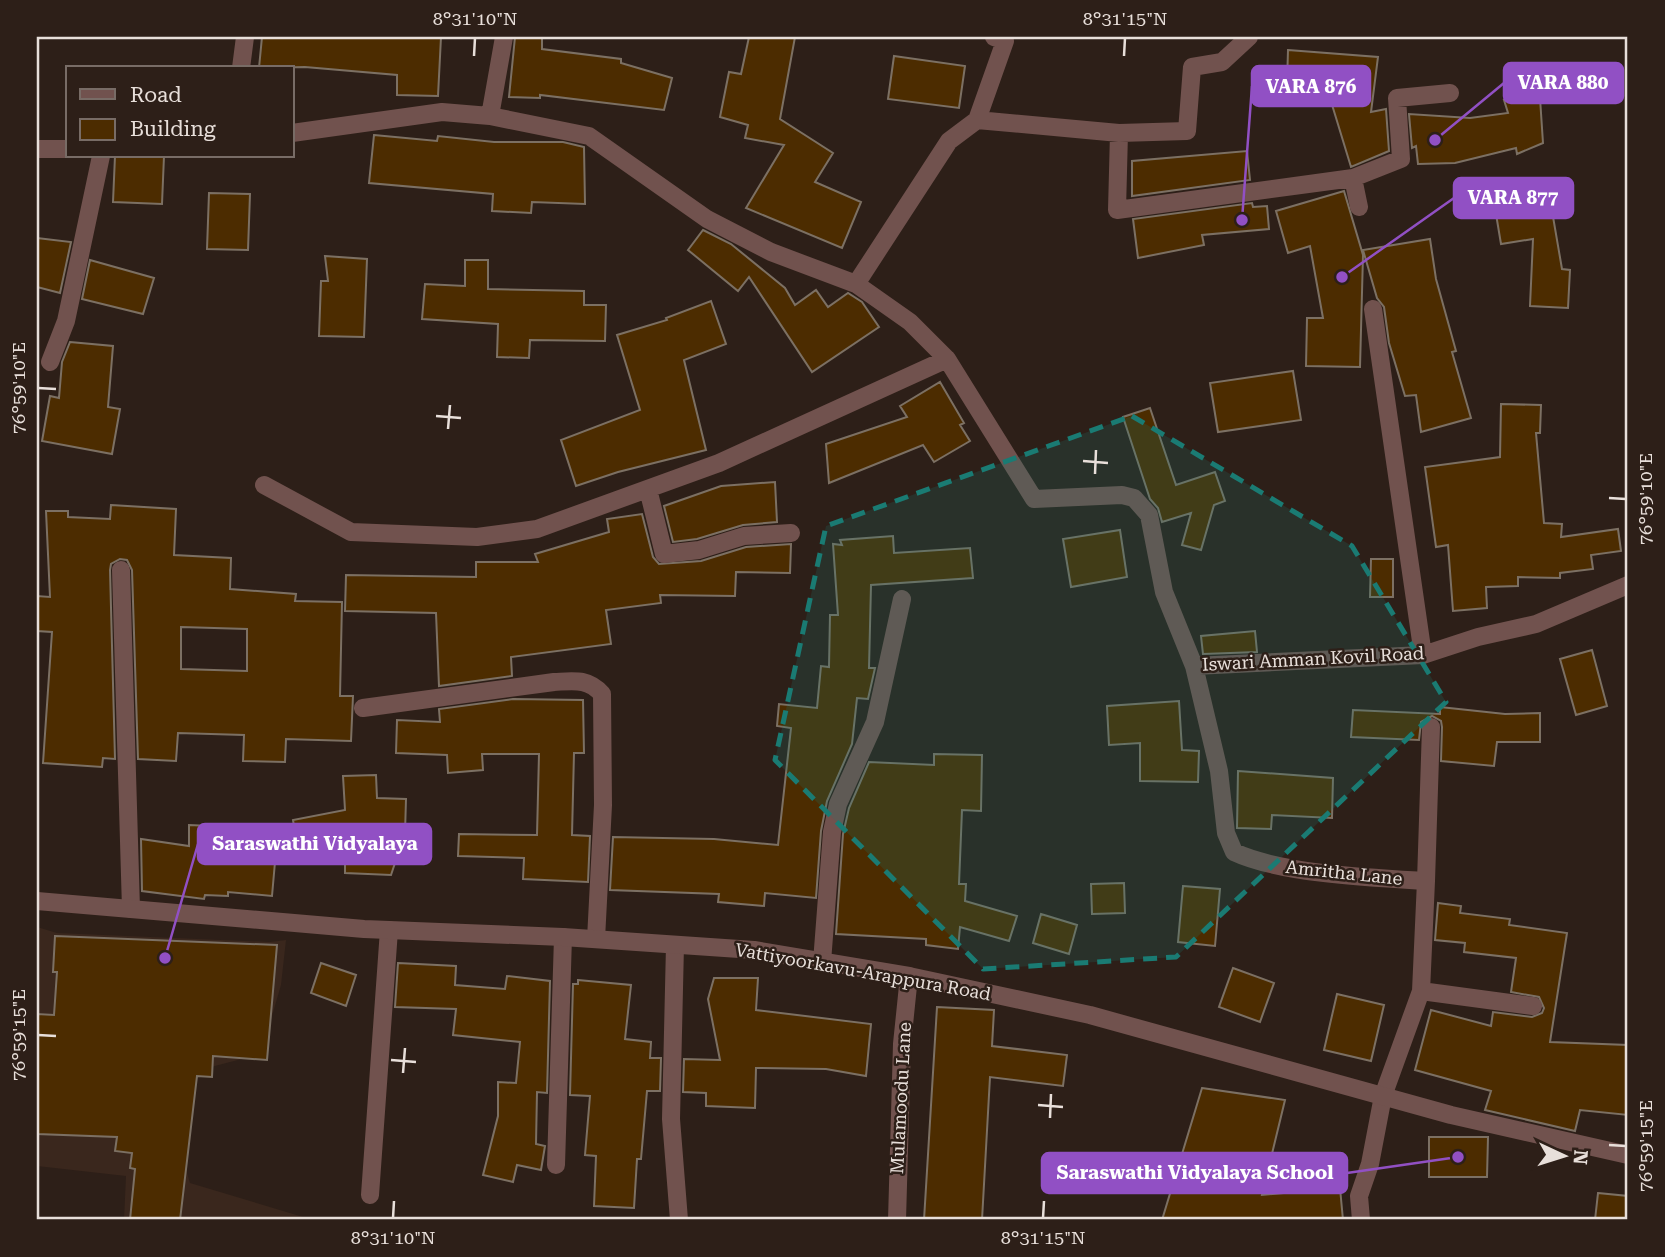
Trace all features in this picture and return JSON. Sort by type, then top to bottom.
[{"type":"street","points":[[241,66],[245,37]]},
{"type":"street","points":[[490,116],[504,37]]},
{"type":"street","points":[[856,284],[949,141],[977,120],[1005,41],[994,37]]},
{"type":"street","points":[[977,120],[1119,133],[1187,131],[1192,67],[1222,62],[1249,37]]},
{"type":"street","points":[[1119,133],[1117,210],[1353,178],[1401,159],[1397,97],[1450,93]]},
{"type":"street","name":"Iswari Amman Kovil Road","points":[[294,133],[442,112],[490,116],[589,135],[707,219],[771,252],[856,284],[910,323],[947,359],[1034,499],[1122,495],[1144,506],[1149,515],[1164,592],[1194,666],[1423,655],[1478,637],[1536,624],[1628,585]]},
{"type":"street","points":[[37,149],[66,149]]},
{"type":"street","points":[[50,362],[66,321],[101,158]]},
{"type":"street","points":[[1353,178],[1359,207]]},
{"type":"street","points":[[1373,309],[1423,655]]},
{"type":"street","points":[[264,485],[351,533],[477,537],[537,529],[719,463],[947,359]]},
{"type":"street","points":[[648,489],[663,554],[699,550],[744,536],[791,533]]},
{"type":"street","points":[[121,570],[131,909]]},
{"type":"street","points":[[822,962],[832,832],[838,804],[876,722],[902,598]]},
{"type":"street","name":"Amritha Lane","points":[[1194,666],[1219,771],[1226,833],[1234,852],[1255,862],[1376,879],[1426,881],[1421,991],[1383,1096],[1370,1164],[1359,1196],[1361,1220]]},
{"type":"street","points":[[363,708],[554,682],[581,680],[594,685],[602,694],[603,804],[596,939]]},
{"type":"street","points":[[1426,881],[1431,727]]},
{"type":"street","name":"Vattiyoorkavu-Arappura Road","points":[[37,901],[389,930],[563,937],[754,950],[909,976],[1090,1015],[1451,1115],[1628,1155]]},
{"type":"street","points":[[370,1195],[389,930]]},
{"type":"street","points":[[556,1164],[563,937]]},
{"type":"street","points":[[675,945],[671,1119],[679,1220]]},
{"type":"street","name":"Mulamoodu Lane","points":[[897,1220],[902,1044],[909,976]]},
{"type":"street","points":[[1421,991],[1533,1006]]},
{"type":"highlighted area","points":[[1132,416],[1352,546],[1446,702],[1176,957],[983,969],[775,760],[826,526]]},
{"type":"shaded area","points":[[37,927],[57,933],[270,942],[286,940],[281,985],[261,1054],[188,1073],[184,1163],[190,1183],[313,1220],[124,1220],[126,1176],[37,1166]]},
{"type":"building","points":[[262,37],[441,37],[438,96],[397,95],[397,75],[294,66],[259,66]]},
{"type":"building","points":[[515,37],[542,37],[542,49],[621,59],[621,63],[672,78],[664,110],[540,95],[540,98],[509,97]]},
{"type":"building","points":[[749,37],[795,37],[780,119],[833,153],[815,182],[861,202],[842,248],[746,208],[784,145],[745,138],[748,125],[720,117],[729,72],[741,74]]},
{"type":"building","points":[[1288,50],[1378,57],[1371,112],[1386,109],[1389,151],[1351,167],[1326,85],[1287,84]]},
{"type":"building","points":[[894,56],[965,66],[959,108],[888,99]]},
{"type":"building","points":[[1540,98],[1543,143],[1517,154],[1516,148],[1455,163],[1418,164],[1416,146],[1412,148],[1409,114],[1470,118],[1508,113],[1504,100]]},
{"type":"building","points":[[374,135],[437,141],[438,136],[494,142],[563,142],[584,147],[585,204],[532,202],[531,213],[492,211],[493,194],[369,183]]},
{"type":"building","points":[[1247,151],[1250,180],[1132,196],[1132,161]]},
{"type":"building","points":[[115,158],[164,158],[162,204],[113,202]]},
{"type":"building","points":[[1344,191],[1363,255],[1360,367],[1306,366],[1307,318],[1323,318],[1310,246],[1288,253],[1276,211]]},
{"type":"building","points":[[209,193],[250,194],[248,250],[207,249]]},
{"type":"building","points":[[1252,203],[1253,207],[1267,206],[1269,229],[1202,235],[1204,245],[1138,258],[1133,219]]},
{"type":"building","points":[[1551,205],[1562,269],[1570,270],[1568,308],[1530,306],[1533,239],[1501,244],[1496,214]]},
{"type":"building","points":[[703,230],[731,244],[785,288],[795,305],[816,290],[828,307],[848,293],[862,302],[879,327],[812,372],[749,277],[738,291],[688,250]]},
{"type":"building","points":[[37,238],[71,242],[60,293],[37,287]]},
{"type":"building","points":[[1430,239],[1436,279],[1456,351],[1452,352],[1471,418],[1421,432],[1416,395],[1405,396],[1389,343],[1384,307],[1377,298],[1363,250]]},
{"type":"building","points":[[325,256],[367,259],[364,337],[319,336],[321,281],[328,281]]},
{"type":"building","points":[[90,260],[154,278],[143,314],[82,299]]},
{"type":"building","points":[[465,260],[488,260],[488,289],[584,291],[584,305],[606,305],[605,341],[530,340],[529,358],[497,357],[498,324],[422,319],[425,284],[465,286]]},
{"type":"building","points":[[711,301],[726,344],[684,360],[706,450],[618,472],[576,486],[561,440],[640,410],[617,335],[667,320],[666,318]]},
{"type":"building","points":[[70,342],[113,346],[108,407],[120,409],[112,454],[42,441],[50,396],[59,398],[62,362]]},
{"type":"building","points":[[1293,371],[1301,420],[1218,432],[1210,383]]},
{"type":"building","points":[[940,382],[964,423],[960,425],[970,441],[934,462],[923,445],[829,483],[826,444],[907,417],[900,406]]},
{"type":"building","points":[[1501,404],[1541,405],[1540,433],[1536,433],[1544,523],[1562,524],[1561,537],[1618,529],[1621,551],[1591,555],[1593,569],[1560,573],[1560,578],[1518,577],[1518,586],[1486,587],[1487,608],[1453,611],[1448,545],[1436,547],[1425,467],[1500,457]]},
{"type":"building","points":[[1150,408],[1176,485],[1215,472],[1225,501],[1214,505],[1201,550],[1182,545],[1191,513],[1162,522],[1158,508],[1150,499],[1123,417]]},
{"type":"building","points":[[775,482],[777,522],[743,525],[697,539],[673,542],[664,506],[721,486]]},
{"type":"building","points":[[111,505],[176,509],[174,555],[231,558],[230,589],[296,594],[295,601],[342,602],[340,696],[353,696],[351,741],[286,739],[285,762],[243,761],[244,735],[178,733],[176,761],[138,759],[132,570],[127,560],[120,559],[111,564],[110,570],[115,759],[103,758],[102,767],[43,763],[52,632],[37,631],[37,596],[50,597],[46,511],[68,511],[68,517],[110,519]],"holes":[[[181,627],[247,629],[247,671],[181,669]]]},
{"type":"building","points":[[642,514],[653,557],[659,564],[701,561],[746,547],[791,544],[790,573],[736,572],[735,596],[660,595],[661,603],[606,610],[611,644],[511,657],[512,676],[439,686],[436,613],[345,611],[346,575],[476,577],[476,562],[538,562],[535,554],[609,532],[607,519]]},
{"type":"building","points":[[1120,530],[1127,577],[1071,587],[1063,539]]},
{"type":"building","points":[[893,536],[894,553],[970,548],[973,578],[871,585],[869,668],[875,668],[868,699],[857,698],[852,744],[827,801],[821,831],[816,898],[765,893],[764,906],[718,902],[719,894],[610,890],[613,837],[714,839],[778,845],[791,728],[777,726],[779,704],[817,708],[821,666],[829,667],[830,615],[838,615],[833,544],[842,545],[840,540]]},
{"type":"building","points":[[1371,559],[1393,559],[1393,597],[1370,597]]},
{"type":"building","points":[[1255,631],[1257,652],[1203,654],[1201,636]]},
{"type":"building","points":[[1592,650],[1607,706],[1576,715],[1560,659]]},
{"type":"building","points":[[513,699],[583,700],[584,753],[574,753],[572,835],[590,836],[588,882],[523,879],[524,858],[458,856],[459,834],[537,835],[539,754],[482,754],[483,770],[448,773],[447,755],[396,753],[397,720],[440,722],[439,709]]},
{"type":"building","points":[[1179,701],[1182,750],[1199,751],[1198,782],[1140,781],[1140,743],[1109,745],[1107,706]]},
{"type":"building","points":[[1440,707],[1505,714],[1540,713],[1540,742],[1497,742],[1494,766],[1441,761],[1441,721],[1432,716],[1421,722],[1419,740],[1351,737],[1353,710],[1440,714]]},
{"type":"building","points":[[934,754],[982,755],[981,811],[962,810],[959,884],[966,884],[965,901],[1017,916],[1009,941],[960,927],[958,949],[926,945],[926,939],[836,934],[843,834],[849,808],[869,762],[934,765]]},
{"type":"building","points":[[1238,771],[1333,778],[1332,818],[1272,815],[1271,829],[1237,828]]},
{"type":"building","points":[[376,775],[377,798],[406,799],[405,833],[391,875],[345,873],[345,849],[299,856],[293,820],[345,810],[343,776]]},
{"type":"building","points":[[189,825],[232,827],[231,858],[275,862],[272,896],[228,892],[228,896],[205,895],[204,899],[142,891],[141,839],[189,846]]},
{"type":"building","points":[[1124,883],[1125,913],[1092,914],[1091,884]]},
{"type":"building","points":[[1183,886],[1220,889],[1215,946],[1178,942]]},
{"type":"building","points":[[1438,903],[1461,906],[1460,913],[1510,919],[1509,925],[1567,933],[1550,1042],[1628,1045],[1628,1115],[1580,1110],[1575,1131],[1485,1110],[1491,1091],[1415,1070],[1431,1010],[1491,1026],[1493,1012],[1532,1017],[1542,1013],[1544,1008],[1539,997],[1511,992],[1516,958],[1464,952],[1465,943],[1435,940]]},
{"type":"building","points":[[1041,914],[1077,925],[1069,954],[1033,943]]},
{"type":"building","points":[[55,936],[277,945],[267,1060],[213,1056],[212,1077],[197,1076],[180,1220],[130,1220],[135,1169],[130,1168],[132,1153],[115,1151],[117,1137],[37,1134],[37,1014],[54,1015],[57,972],[53,972]]},
{"type":"building","points":[[321,963],[356,975],[346,1006],[311,993]]},
{"type":"building","points":[[398,963],[456,966],[455,985],[505,989],[507,976],[550,981],[547,1093],[537,1092],[536,1144],[545,1146],[541,1170],[517,1165],[513,1182],[483,1175],[498,1116],[498,1082],[516,1083],[520,1042],[453,1035],[456,1009],[395,1007]]},
{"type":"building","points":[[1233,968],[1274,983],[1260,1022],[1219,1007]]},
{"type":"building","points":[[714,978],[758,978],[756,1010],[871,1024],[866,1076],[826,1069],[756,1068],[755,1108],[706,1106],[706,1093],[683,1092],[684,1059],[720,1060],[708,999]]},
{"type":"building","points":[[578,980],[631,985],[625,1039],[651,1042],[650,1058],[661,1058],[660,1091],[647,1091],[641,1159],[637,1159],[634,1208],[594,1206],[596,1156],[585,1155],[590,1096],[570,1095],[573,984],[578,984]]},
{"type":"building","points":[[1337,994],[1384,1005],[1371,1061],[1324,1050]]},
{"type":"building","points":[[937,1007],[994,1010],[992,1046],[1067,1055],[1063,1086],[990,1077],[982,1220],[924,1220]]},
{"type":"building","points":[[1202,1088],[1285,1100],[1262,1195],[1340,1188],[1343,1220],[1162,1220]]},
{"type":"building","points":[[1429,1137],[1488,1137],[1487,1177],[1429,1177]]},
{"type":"building","points":[[1598,1193],[1628,1196],[1628,1220],[1595,1220]]},
{"type":"place","name":"VARA 880","points":[[1435,140]]},
{"type":"place","name":"VARA 876","points":[[1242,220]]},
{"type":"place","name":"VARA 877","points":[[1342,277]]},
{"type":"place","name":"Saraswathi Vidyalaya","points":[[165,958]]},
{"type":"place","name":"Saraswathi Vidyalaya School","points":[[1458,1157]]}]
